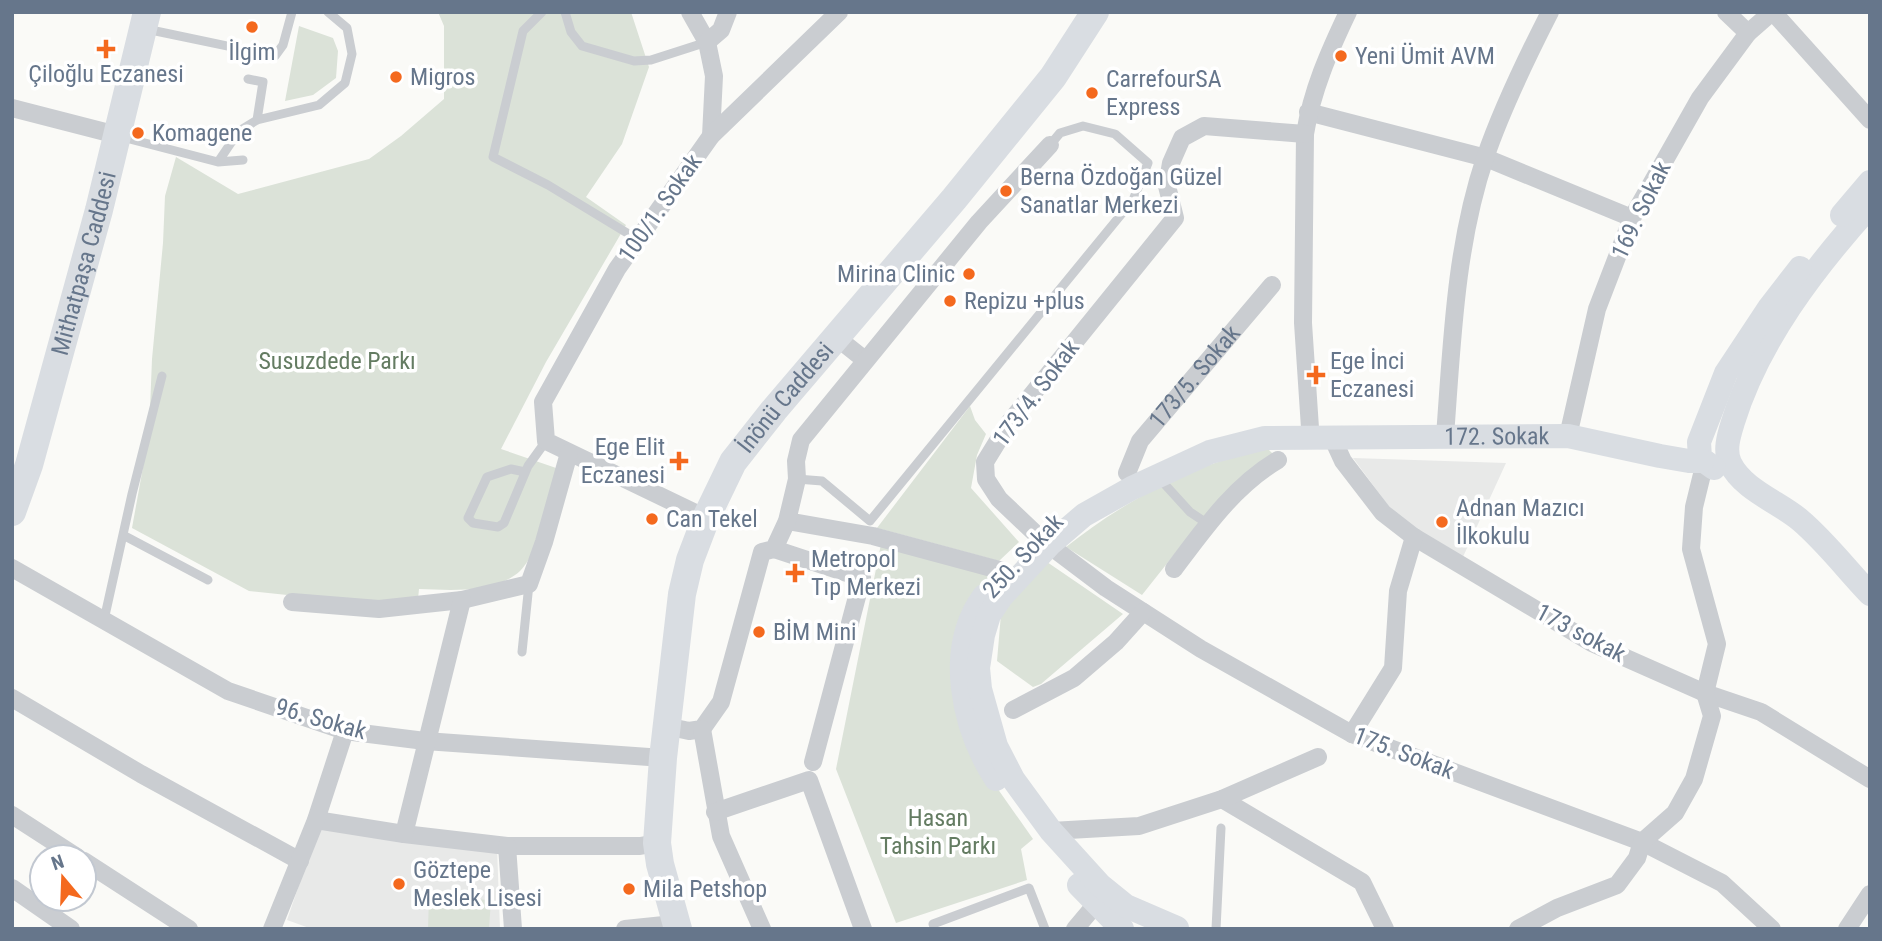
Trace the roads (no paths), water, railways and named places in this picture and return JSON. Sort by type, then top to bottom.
[{"type":"main road","name":"İnönü Caddesi","points":[[659,854],[663,758],[682,594],[690,560],[706,518],[733,463],[1053,77],[1095,12]]},
{"type":"main road","name":"Mithatpaşa Caddesi","points":[[12,512],[29,465],[145,20]]},
{"type":"main road","points":[[1710,450],[1726,373],[1769,308],[1870,182]]},
{"type":"main road","points":[[1710,450],[1771,339],[1838,242],[1870,206]]},
{"type":"main road","name":"250. Sokak","points":[[1122,929],[1052,854],[1001,786],[976,745],[964,696],[962,660],[967,627],[976,606],[1003,570],[1178,449],[1232,430],[1269,423],[1321,433]]},
{"type":"main road","name":"172. Sokak","points":[[1321,433],[1568,436],[1689,461],[1710,450]]},
{"type":"main road","name":"250. Sokak","points":[[1130,481],[1158,476],[1210,452],[1265,438],[1321,433]]},
{"type":"main road","points":[[1710,450],[1730,463],[1736,473],[1750,485],[1800,520],[1870,594]]},
{"type":"main road","name":"250. Sokak","points":[[1044,541],[989,615],[978,668],[985,709],[996,746],[1013,779],[1051,831],[1100,885],[1126,906],[1176,928],[1194,929]]},
{"type":"main road","points":[[659,854],[683,926]]},
{"type":"street","points":[[690,12],[707,42],[714,76],[729,117]]},
{"type":"street","points":[[707,42],[721,30],[728,12]]},
{"type":"street","name":"100/1. Sokak","points":[[546,441],[543,402],[617,269],[637,239],[710,136],[839,12]]},
{"type":"street","points":[[1321,433],[1303,323],[1305,134],[1308,112],[1324,61],[1348,12]]},
{"type":"street","points":[[1444,436],[1462,256],[1486,158],[1524,65],[1550,12]]},
{"type":"street","points":[[1726,12],[1748,33]]},
{"type":"street","points":[[1773,12],[1870,120]]},
{"type":"street","name":"169. Sokak","points":[[1568,436],[1597,309],[1632,218],[1700,97],[1748,33],[1773,12]]},
{"type":"street","points":[[710,136],[714,76]]},
{"type":"street","points":[[12,108],[117,135]]},
{"type":"street","points":[[1308,112],[1486,158],[1632,218]]},
{"type":"street","name":"173/4. Sokak","points":[[1044,541],[999,499],[986,478],[985,462],[1009,423],[1175,218],[1167,186],[1171,163],[1182,138],[1204,126],[1305,134]]},
{"type":"street","points":[[774,549],[787,521],[797,479],[796,461],[801,440],[979,222],[1050,145]]},
{"type":"street","name":"173/5. Sokak","points":[[1130,481],[1140,441],[1272,285]]},
{"type":"street","points":[[836,337],[865,360]]},
{"type":"street","name":"173 sokak","points":[[1321,433],[1383,513],[1415,537],[1592,643],[1705,693],[1761,712],[1870,779]]},
{"type":"street","points":[[546,441],[706,518]]},
{"type":"street","points":[[1518,929],[1557,908],[1617,884],[1637,858],[1642,842],[1675,813],[1694,779],[1712,716],[1705,693],[1717,644],[1691,550],[1694,506],[1710,450]]},
{"type":"street","points":[[292,602],[379,609],[462,600],[529,584],[569,453]]},
{"type":"street","points":[[1174,569],[1220,509],[1261,470],[1278,460]]},
{"type":"street","points":[[787,521],[873,536],[1003,570]]},
{"type":"street","points":[[1352,734],[1393,668],[1398,592],[1415,537]]},
{"type":"street","name":"175. Sokak","points":[[1044,541],[1106,589],[1201,649],[1352,734],[1642,842],[1722,883],[1772,929]]},
{"type":"street","points":[[762,929],[721,836],[702,729],[721,702],[762,552],[774,549],[862,578],[813,762]]},
{"type":"street","name":"96. Sokak","points":[[12,568],[228,691],[345,731],[425,741],[663,758]]},
{"type":"street","points":[[404,834],[462,600]]},
{"type":"street","points":[[1013,710],[1074,678],[1116,642],[1143,612]]},
{"type":"street","points":[[12,698],[141,774],[300,861]]},
{"type":"street","points":[[667,726],[689,731],[702,729]]},
{"type":"street","points":[[272,929],[316,820],[345,731]]},
{"type":"street","points":[[1051,831],[1139,826],[1223,799],[1318,757]]},
{"type":"street","points":[[715,812],[809,780],[863,929]]},
{"type":"street","points":[[1223,799],[1362,882],[1385,929]]},
{"type":"street","points":[[12,815],[55,843]]},
{"type":"street","points":[[316,820],[507,846],[640,846],[659,854]]},
{"type":"street","points":[[507,846],[513,929]]},
{"type":"street","points":[[98,870],[189,929]]},
{"type":"street","points":[[12,888],[71,929]]},
{"type":"street","points":[[1847,929],[1870,894]]},
{"type":"street","points":[[1075,929],[1096,904]]},
{"type":"street","points":[[625,929],[683,926]]},
{"type":"lane","points":[[145,20],[275,56],[283,45],[292,12]]},
{"type":"lane","points":[[218,162],[239,131],[257,120],[319,105],[345,83],[352,54],[347,28],[328,12]]},
{"type":"lane","points":[[542,12],[523,31],[493,157],[548,185],[637,239]]},
{"type":"lane","points":[[565,12],[571,32],[582,46],[634,61],[652,60],[707,42]]},
{"type":"lane","points":[[248,79],[264,82],[257,120]]},
{"type":"lane","points":[[797,479],[822,481],[870,521],[1133,201],[1148,163],[1115,134],[1083,126],[1060,133],[1050,145]]},
{"type":"lane","points":[[117,135],[218,162],[243,160]]},
{"type":"lane","points":[[104,620],[162,376]]},
{"type":"lane","points":[[526,472],[511,469],[487,477],[468,518],[474,523],[498,527],[504,523],[526,472],[546,441]]},
{"type":"lane","points":[[1158,476],[1190,512],[1208,524]]},
{"type":"lane","points":[[123,535],[208,580]]},
{"type":"lane","points":[[522,652],[529,584]]},
{"type":"lane","points":[[1216,929],[1221,828]]},
{"type":"lane","points":[[935,929],[933,924],[1029,888],[1045,929]]},
{"type":"place","name":"İlgim","points":[[252,27]]},
{"type":"place","name":"Çiloğlu Eczanesi","points":[[106,49]]},
{"type":"place","name":"Yeni Ümit AVM","points":[[1341,56]]},
{"type":"place","name":"Migros","points":[[396,77]]},
{"type":"place","name":"CarrefourSA Express","points":[[1092,93]]},
{"type":"place","name":"Komagene","points":[[138,133]]},
{"type":"place","name":"Berna Özdoğan Güzel Sanatlar Merkezi","points":[[1006,191]]},
{"type":"place","name":"Mirina Clinic","points":[[969,274]]},
{"type":"place","name":"Repizu +plus","points":[[950,301]]},
{"type":"place","name":"Ege İnci Eczanesi","points":[[1316,375]]},
{"type":"place","name":"Ege Elit Eczanesi","points":[[679,461]]},
{"type":"place","name":"Can Tekel","points":[[652,519]]},
{"type":"place","name":"Adnan Mazıcı İlkokulu","points":[[1442,522]]},
{"type":"place","name":"Metropol Tıp Merkezi","points":[[795,573]]},
{"type":"place","name":"BİM Mini","points":[[759,632]]},
{"type":"place","name":"Göztepe Meslek Lisesi","points":[[399,884]]},
{"type":"place","name":"Mila Petshop","points":[[629,889]]},
{"type":"park label","name":"Susuzdede Parkı","points":[[337,361]]},
{"type":"park label","name":"Hasan Tahsin Parkı","points":[[938,832]]}]
